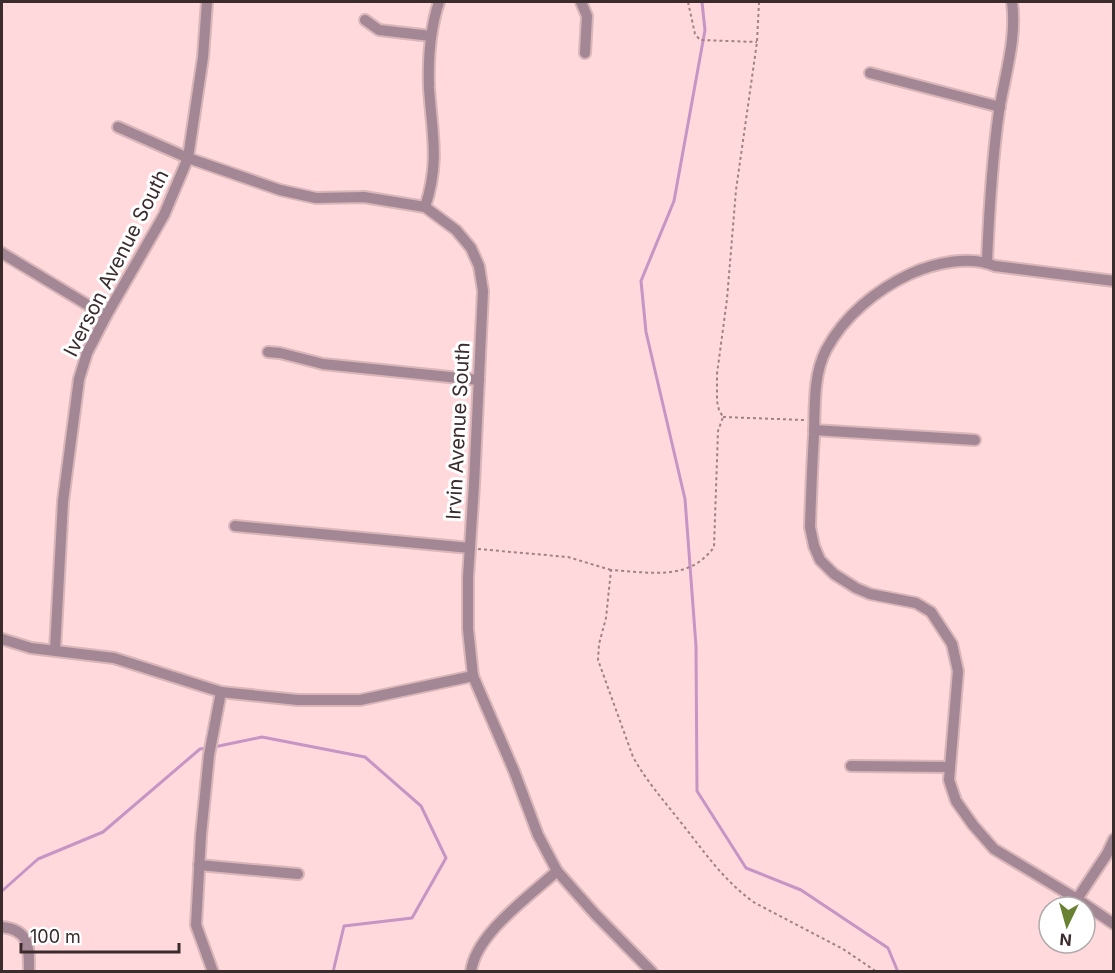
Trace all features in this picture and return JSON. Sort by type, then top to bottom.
[{"type":"street","name":"Iverson Avenue South","points":[[55,650],[63,501],[75,393],[87,353],[105,316],[164,215],[188,158],[203,57],[207,2]]},
{"type":"street","points":[[118,127],[188,158],[280,190],[316,198],[364,197],[425,207],[431,188],[435,160],[429,87],[431,36],[439,2]]},
{"type":"street","points":[[581,2],[587,16],[585,53]]},
{"type":"street","points":[[987,262],[992,170],[1000,106],[1010,59],[1014,13],[1012,2]]},
{"type":"street","points":[[365,20],[379,30],[431,36]]},
{"type":"street","points":[[870,73],[1000,106]]},
{"type":"street","name":"Irvin Avenue South","points":[[425,207],[456,230],[471,248],[479,266],[483,291],[470,548],[468,629],[472,676],[514,771],[538,835],[557,870],[595,914],[652,972]]},
{"type":"street","points":[[2,253],[105,316]]},
{"type":"street","points":[[1070,895],[994,849],[956,801],[949,780],[958,671],[952,644],[931,612],[916,603],[870,594],[856,588],[820,560],[810,527],[815,388],[825,351],[846,320],[875,295],[896,281],[925,267],[951,262],[987,262],[995,266],[1113,281]]},
{"type":"street","points":[[268,352],[323,364],[479,380]]},
{"type":"street","points":[[814,425],[975,440]]},
{"type":"street","points":[[235,526],[470,548]]},
{"type":"street","points":[[2,639],[31,648],[114,658],[221,692],[298,700],[360,700],[472,676]]},
{"type":"street","points":[[213,972],[196,925],[209,755],[221,692]]},
{"type":"street","points":[[851,766],[950,767]]},
{"type":"street","points":[[1080,895],[1107,854],[1113,839]]},
{"type":"street","points":[[199,865],[298,874]]},
{"type":"street","points":[[471,972],[472,963],[482,945],[500,922],[557,870]]},
{"type":"street","points":[[1097,913],[1113,924]]},
{"type":"street","points":[[2,927],[14,928],[26,940],[29,949],[29,972]]},
{"type":"path","points":[[688,2],[695,34],[700,40],[757,42]]},
{"type":"path","points":[[470,548],[568,557],[611,570],[684,571],[705,558],[714,547],[718,431],[723,417],[717,401],[717,374],[727,299],[736,190],[757,42],[759,2]]},
{"type":"path","points":[[723,417],[814,425]]},
{"type":"path","points":[[611,570],[606,618],[599,644],[598,660],[633,757],[652,787],[714,865],[744,895],[772,913],[850,954],[877,972]]},
{"type":"waterway","points":[[702,2],[705,30],[674,201],[641,281],[646,332],[685,499],[696,646],[697,791],[746,868],[801,890],[888,948],[898,972]]},
{"type":"waterway","points":[[214,747],[262,737],[365,757],[421,806],[446,858],[412,918],[344,926],[333,972]]},
{"type":"waterway","points":[[2,891],[38,859],[103,832],[200,749],[207,748]]}]
